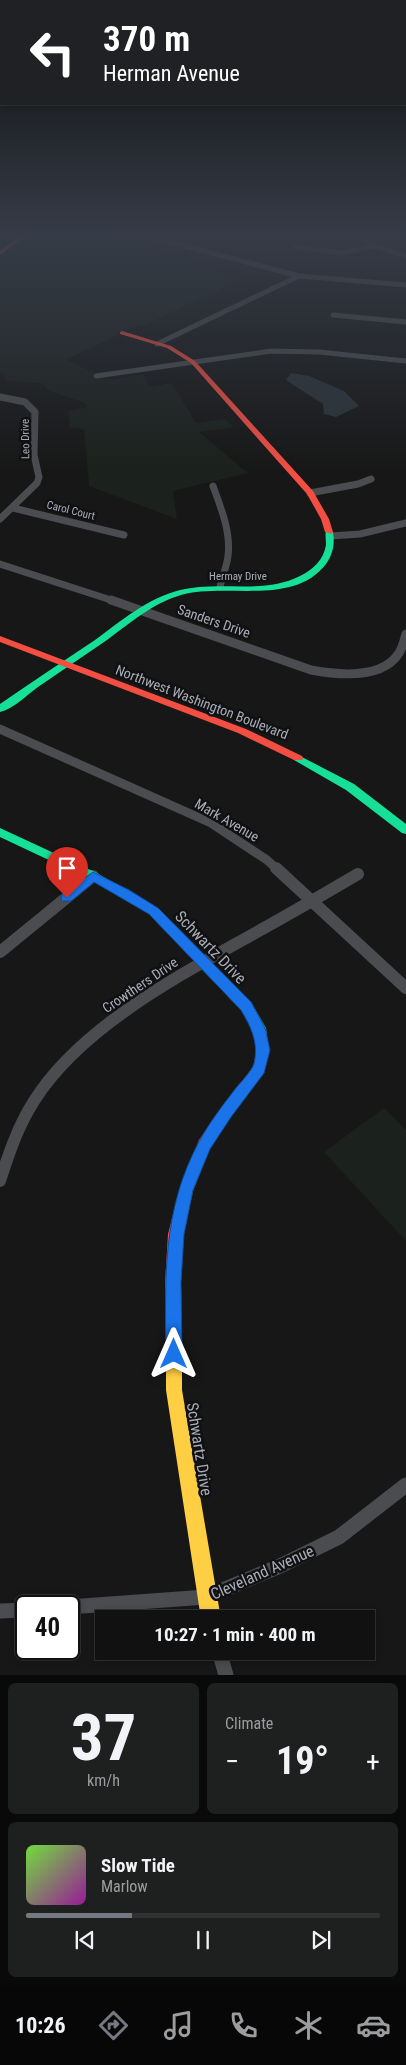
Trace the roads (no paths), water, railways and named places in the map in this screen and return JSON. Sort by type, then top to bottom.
[{"type":"street","points":[[158,344],[220,314]]},
{"type":"street","points":[[333,315],[406,322]]},
{"type":"street","points":[[122,333],[186,355],[310,493],[323,515],[331,536],[351,537],[406,523]]},
{"type":"street","points":[[96,376],[272,351],[295,351],[406,360]]},
{"type":"street","name":"Leo Drive","points":[[0,397],[20,400],[28,404],[35,412],[34,455],[39,477],[33,488],[0,519]]},
{"type":"street","points":[[310,493],[358,484],[371,479]]},
{"type":"street","points":[[213,486],[224,516],[227,534],[228,554],[220,587]]},
{"type":"street","name":"Carol Court","points":[[13,508],[124,535]]},
{"type":"street","name":"Hermay Drive","points":[[0,709],[143,611],[170,595],[181,591],[220,587],[262,589],[281,587],[300,580],[323,564],[329,553],[331,536]]},
{"type":"street","name":"Sanders Drive","points":[[0,564],[66,584],[311,670],[328,673],[347,674],[378,668],[398,654],[406,634]]},
{"type":"street","name":"Northwest Washington Boulevard","points":[[0,639],[283,748],[350,787],[406,830]]},
{"type":"street","name":"Mark Avenue","points":[[0,729],[211,823],[268,860],[406,988]]},
{"type":"street","name":"Schwartz Drive","points":[[0,832],[93,876],[154,911],[246,1006],[259,1028],[263,1050],[260,1069],[226,1112],[204,1145],[186,1190],[176,1234],[173,1282],[174,1390],[209,1610]]},
{"type":"street","name":"Crowthers Drive","points":[[0,1181],[4,1158],[27,1112],[58,1070],[98,1032],[133,1004],[202,962],[358,874]]},
{"type":"street","points":[[0,952],[93,876]]},
{"type":"street","name":"Cleveland Avenue","points":[[80,1606],[206,1598],[280,1566],[339,1537],[406,1485]]},
{"type":"street","points":[[0,1612],[15,1611]]},
{"type":"street","points":[[222,1660],[226,1675]]}]
